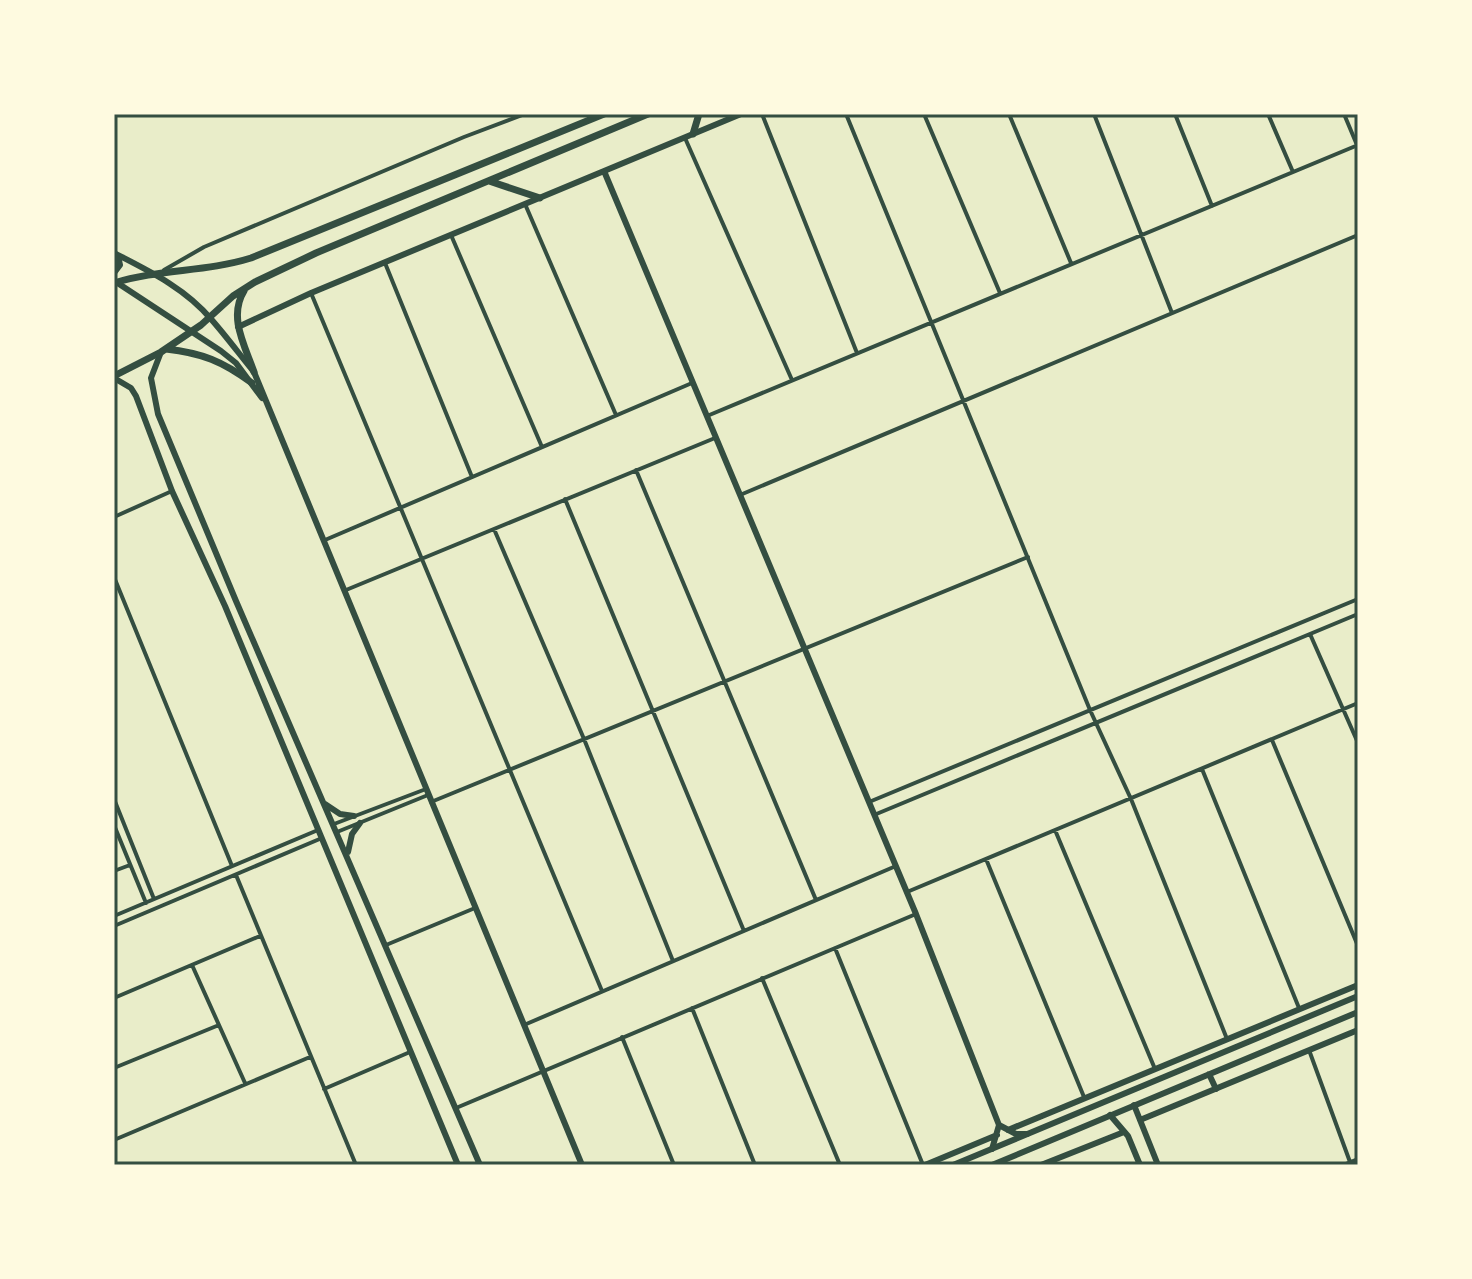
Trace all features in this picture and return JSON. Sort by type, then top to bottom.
[{"type":"highway","points":[[115,282],[158,273],[215,267],[251,258],[604,114]]},
{"type":"highway","points":[[114,377],[163,351],[247,286],[316,253],[648,114]]},
{"type":"highway","points":[[689,136],[699,114]]},
{"type":"highway","points":[[489,181],[540,198]]},
{"type":"highway","points":[[247,286],[237,309],[238,327],[254,372]]},
{"type":"highway","points":[[163,351],[205,355],[252,383]]},
{"type":"main road","points":[[238,327],[311,293],[741,114]]},
{"type":"main road","points":[[604,171],[916,914],[999,1125],[992,1149]]},
{"type":"main road","points":[[116,254],[158,273],[210,317],[254,372],[582,1165]]},
{"type":"main road","points":[[114,273],[120,265],[116,254]]},
{"type":"main road","points":[[115,282],[236,363],[267,404]]},
{"type":"main road","points":[[163,351],[151,378],[154,401],[236,601],[480,1165]]},
{"type":"main road","points":[[114,377],[131,388],[136,396],[172,491],[225,606],[458,1165]]},
{"type":"main road","points":[[225,606],[236,601]]},
{"type":"main road","points":[[323,802],[340,814],[354,816]]},
{"type":"main road","points":[[349,859],[350,840],[360,823]]},
{"type":"main road","points":[[350,902],[365,896]]},
{"type":"main road","points":[[1008,1130],[1358,985]]},
{"type":"main road","points":[[953,1165],[1358,996]]},
{"type":"main road","points":[[1335,1006],[1335,1013],[1341,1018]]},
{"type":"main road","points":[[992,1165],[1358,1012]]},
{"type":"main road","points":[[1308,1017],[1314,1022],[1314,1029]]},
{"type":"main road","points":[[1140,1120],[1358,1030]]},
{"type":"main road","points":[[1200,1051],[1204,1060]]},
{"type":"main road","points":[[1209,1074],[1216,1089]]},
{"type":"main road","points":[[1134,1105],[1158,1165]]},
{"type":"main road","points":[[1110,1115],[1124,1132],[1140,1165]]},
{"type":"main road","points":[[999,1125],[1027,1134]]},
{"type":"main road","points":[[1041,1165],[1124,1132]]},
{"type":"main road","points":[[924,1165],[997,1135]]},
{"type":"street","points":[[158,273],[204,247],[525,114]]},
{"type":"street","points":[[762,114],[857,353]]},
{"type":"street","points":[[846,114],[1090,710],[1131,799],[1227,1039]]},
{"type":"street","points":[[924,114],[1000,293]]},
{"type":"street","points":[[1009,114],[1071,264]]},
{"type":"street","points":[[1094,114],[1172,313]]},
{"type":"street","points":[[1175,114],[1212,206]]},
{"type":"street","points":[[1268,114],[1293,172]]},
{"type":"street","points":[[707,416],[1358,145],[1344,114]]},
{"type":"street","points":[[689,136],[792,380]]},
{"type":"street","points":[[525,204],[616,415]]},
{"type":"street","points":[[451,235],[542,447]]},
{"type":"street","points":[[740,495],[1358,235]]},
{"type":"street","points":[[385,263],[472,477]]},
{"type":"street","points":[[311,293],[602,991]]},
{"type":"street","points":[[323,541],[693,383]]},
{"type":"street","points":[[343,591],[716,437]]},
{"type":"street","points":[[636,470],[816,900]]},
{"type":"street","points":[[114,517],[172,491]]},
{"type":"street","points":[[565,499],[744,931]]},
{"type":"street","points":[[494,529],[584,739],[673,961]]},
{"type":"street","points":[[334,824],[510,770],[1029,556]]},
{"type":"street","points":[[114,577],[232,866]]},
{"type":"street","points":[[869,803],[1358,599]]},
{"type":"street","points":[[874,815],[1358,614]]},
{"type":"street","points":[[1310,634],[1358,743]]},
{"type":"street","points":[[907,892],[1358,703]]},
{"type":"street","points":[[1272,740],[1358,946]]},
{"type":"street","points":[[1202,769],[1299,1009]]},
{"type":"street","points":[[337,832],[428,795]]},
{"type":"street","points":[[114,799],[154,899]]},
{"type":"street","points":[[114,827],[146,903]]},
{"type":"street","points":[[114,916],[319,830]]},
{"type":"street","points":[[1055,830],[1155,1069]]},
{"type":"street","points":[[114,926],[322,838]]},
{"type":"street","points":[[986,859],[1085,1099]]},
{"type":"street","points":[[114,871],[130,865]]},
{"type":"street","points":[[524,1025],[896,866]]},
{"type":"street","points":[[236,875],[356,1165]]},
{"type":"street","points":[[188,884],[192,894]]},
{"type":"street","points":[[386,945],[475,908]]},
{"type":"street","points":[[456,1108],[916,914]]},
{"type":"street","points":[[114,998],[260,936]]},
{"type":"street","points":[[835,948],[924,1165]]},
{"type":"street","points":[[192,965],[245,1084]]},
{"type":"street","points":[[762,978],[840,1165]]},
{"type":"street","points":[[692,1008],[755,1165]]},
{"type":"street","points":[[114,1068],[220,1025]]},
{"type":"street","points":[[622,1037],[674,1165]]},
{"type":"street","points":[[1309,1050],[1350,1162]]},
{"type":"street","points":[[324,1089],[413,1051]]},
{"type":"street","points":[[114,1140],[310,1057]]},
{"type":"street","points":[[1343,1165],[1358,1159]]}]
